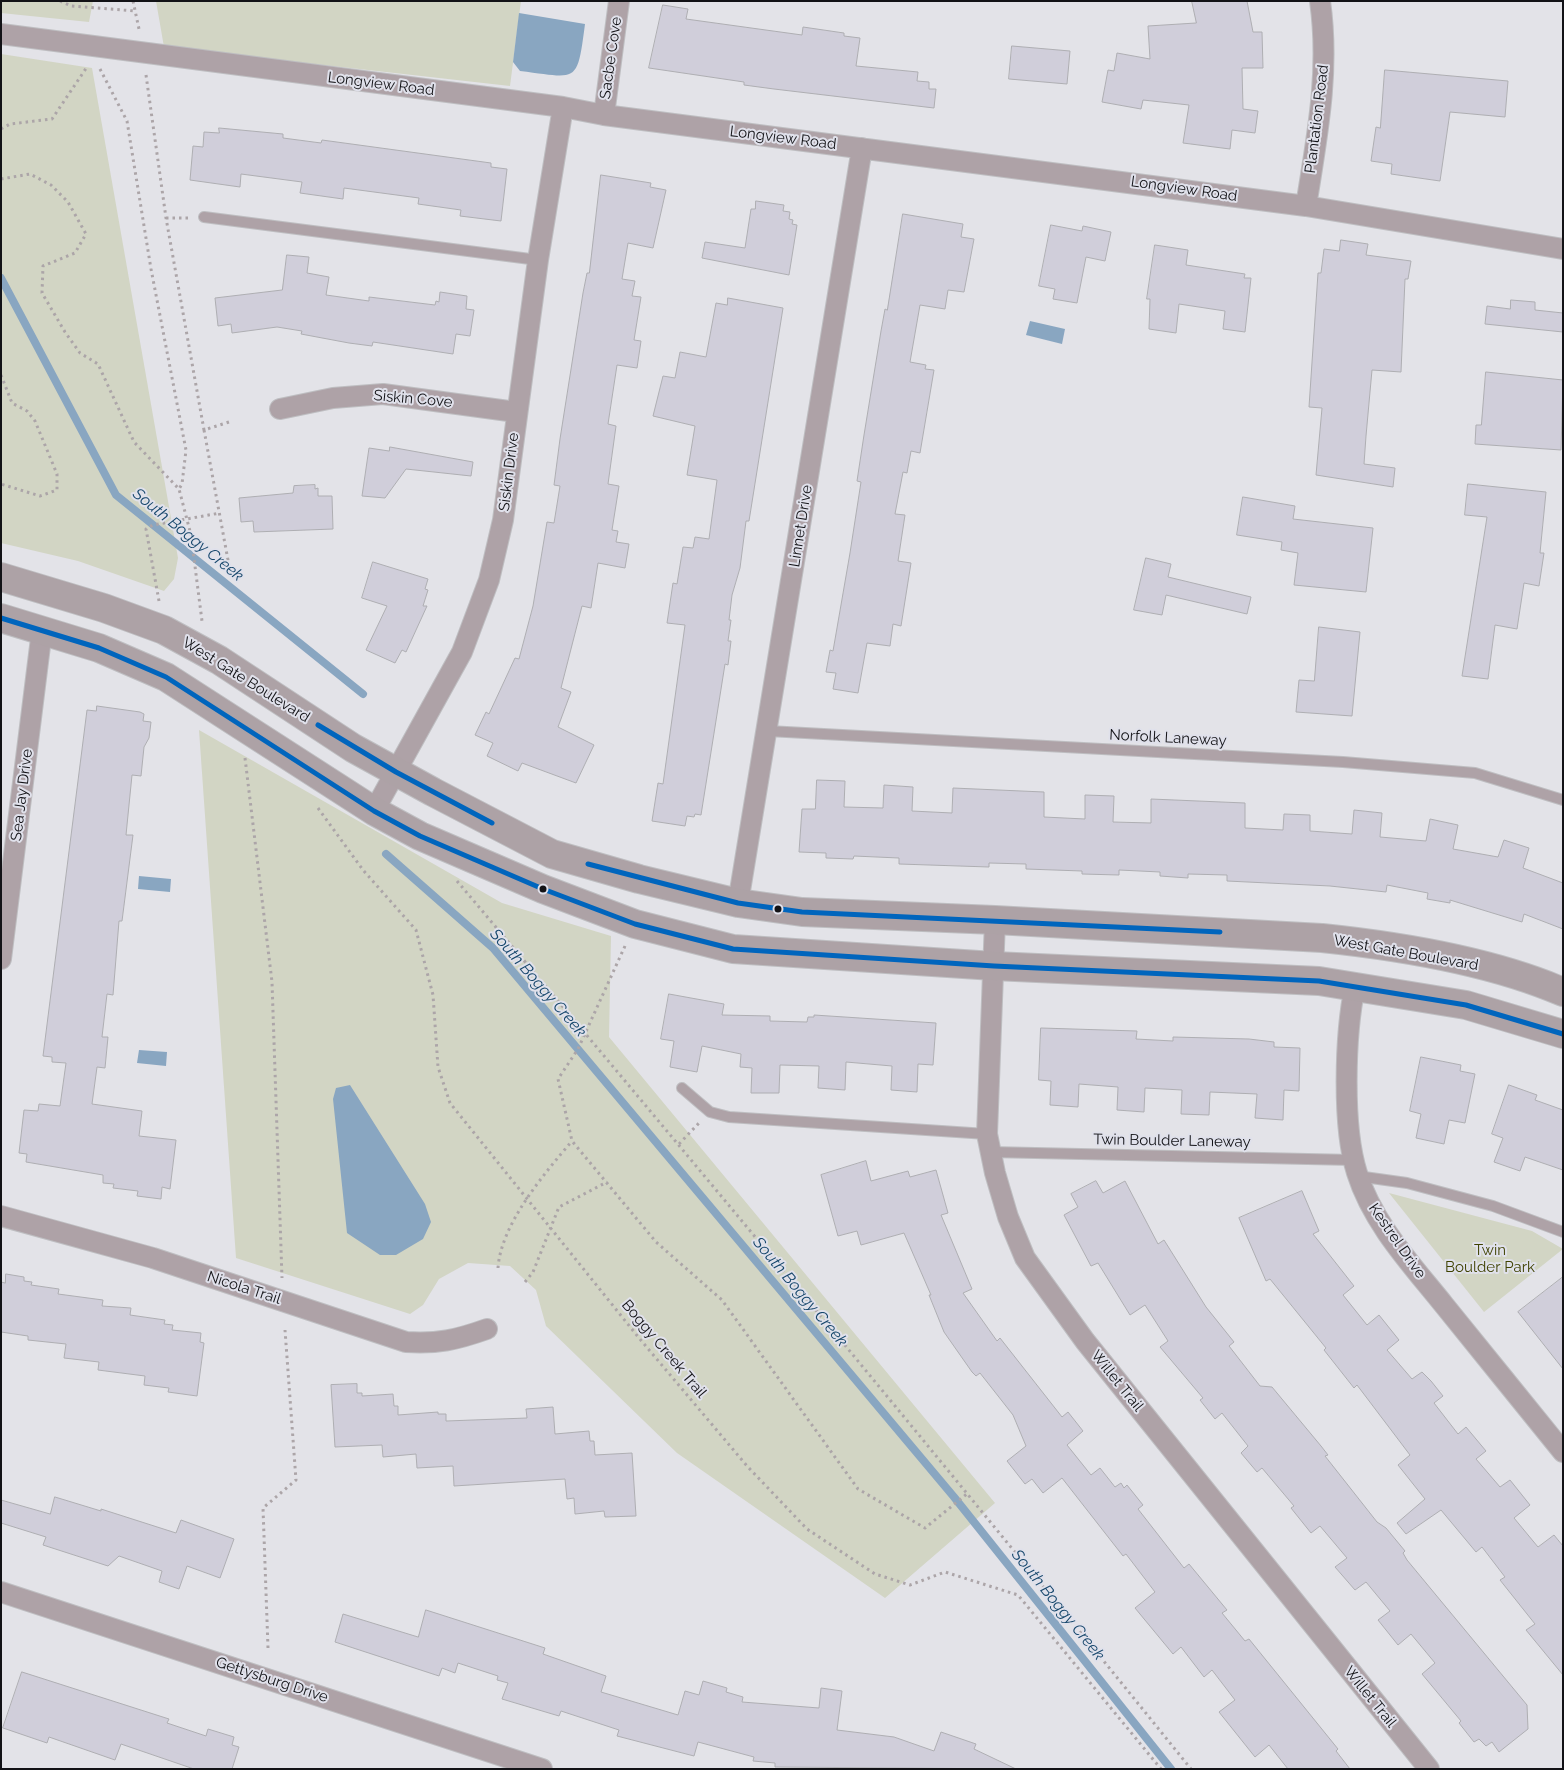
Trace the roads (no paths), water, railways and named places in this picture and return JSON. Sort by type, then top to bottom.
[{"type":"main road","name":"West Gate Boulevard","points":[[1,576],[104,608],[164,630],[219,660],[353,748],[552,854],[639,879],[738,903],[802,912],[995,920],[1365,942],[1498,970],[1563,992]]},
{"type":"main road","points":[[1,618],[99,648],[166,677],[374,811],[420,836],[543,889],[644,927],[733,949],[994,966],[1318,981],[1466,1005],[1563,1034]]},
{"type":"street","name":"Sacbe Cove","points":[[604,115],[618,1]]},
{"type":"street","name":"Plantation Road","points":[[1306,206],[1324,85],[1324,33],[1320,1]]},
{"type":"street","name":"Longview Road","points":[[1,34],[97,53],[144,53],[1306,206],[1563,249]]},
{"type":"street","name":"Siskin Drive","points":[[374,811],[462,652],[489,580],[503,520],[516,412],[562,108]]},
{"type":"street","name":"Linnet Drive","points":[[738,903],[768,731],[862,148]]},
{"type":"street","name":"Siskin Cove","points":[[280,409],[333,398],[384,394],[516,412]]},
{"type":"street","name":"Sea Jay Drive","points":[[1,959],[42,630]]},
{"type":"street","name":"Willet Trail","points":[[995,920],[989,1143],[1008,1217],[1025,1258],[1048,1292],[1429,1769]]},
{"type":"street","name":"Kestrel Drive","points":[[1355,986],[1351,1004],[1348,1133],[1355,1168],[1369,1203],[1402,1252],[1563,1452]]},
{"type":"street","name":"Nicola Trail","points":[[1,1216],[153,1258],[406,1342],[434,1344],[456,1340],[487,1329]]},
{"type":"street","name":"Gettysburg Drive","points":[[1,1592],[542,1769]]},
{"type":"lane","points":[[204,217],[538,260]]},
{"type":"lane","name":"Norfolk Laneway","points":[[768,731],[1343,762],[1466,772],[1563,800]]},
{"type":"lane","name":"Twin Boulder Laneway","points":[[682,1088],[710,1112],[729,1118],[989,1143],[1355,1168],[1492,1206],[1563,1232]]},
{"type":"water","points":[[519,13],[585,24],[580,58],[576,68],[571,73],[554,75],[520,71],[513,62]]},
{"type":"water","points":[[1030,321],[1065,329],[1062,344],[1026,335]]},
{"type":"water","points":[[139,876],[171,879],[170,892],[138,889]]},
{"type":"water","points":[[139,1050],[167,1052],[166,1066],[137,1063]]},
{"type":"water","points":[[350,1085],[425,1204],[431,1222],[423,1239],[396,1255],[380,1255],[347,1233],[333,1099],[336,1088]]},
{"type":"waterway","name":"South Boggy Creek","points":[[1,278],[116,495],[363,694]]},
{"type":"waterway","name":"South Boggy Creek","points":[[386,854],[493,948],[954,1497],[1171,1769]]},
{"type":"park label","name":"Twin Boulder Park","points":[[1490,1258]]}]
